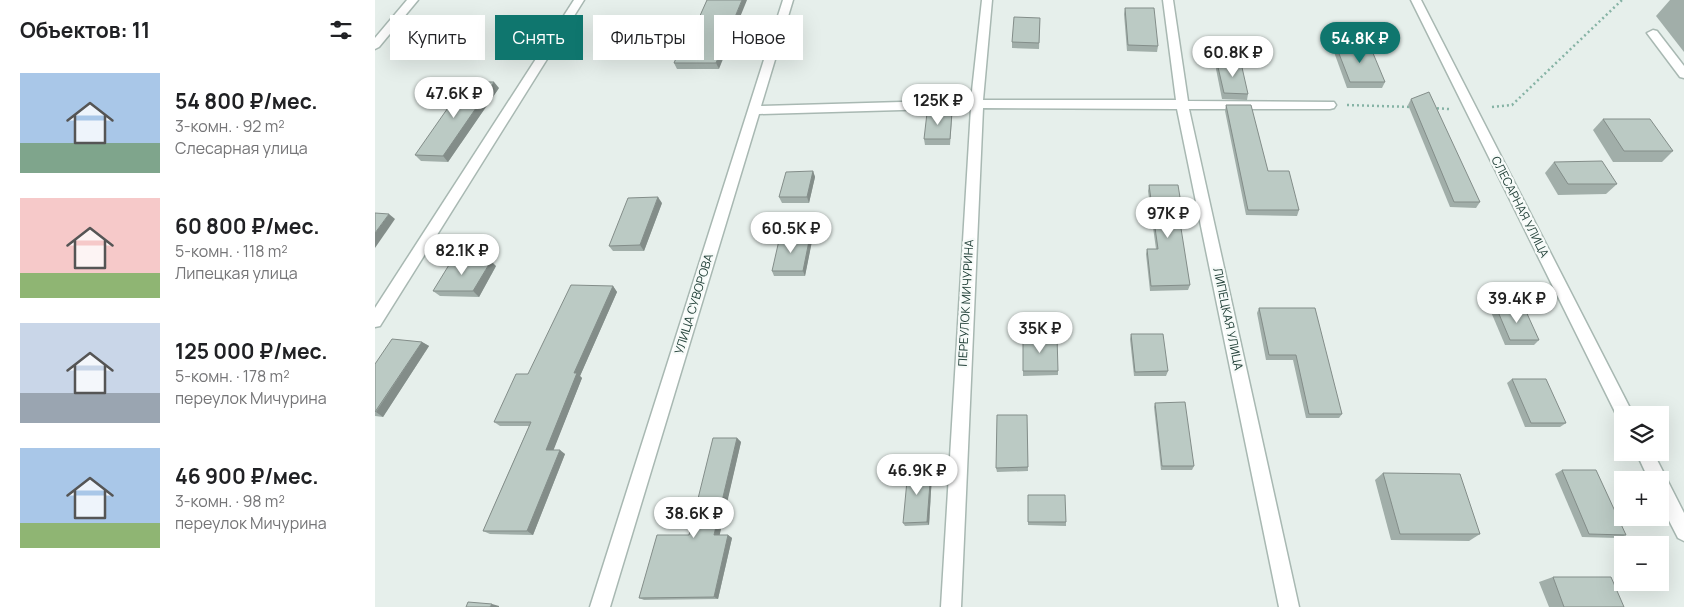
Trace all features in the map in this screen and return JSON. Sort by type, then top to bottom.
[{"type":"street","points":[[375,45],[413,0]]},
{"type":"street","points":[[375,321],[579,0]]},
{"type":"street","name":"УЛИЦА СУВОРОВА","points":[[601,607],[788,0]]},
{"type":"street","name":"ПЕРЕУЛОК МИЧУРИНА","points":[[951,607],[977,104],[987,0]]},
{"type":"street","name":"ЛИПЕЦКАЯ УЛИЦА","points":[[1169,0],[1182,104],[1289,607]]},
{"type":"street","name":"СЛЕСАРНАЯ УЛИЦА","points":[[1416,0],[1620,406]]},
{"type":"street","points":[[1653,33],[1684,74]]},
{"type":"street","points":[[754,110],[977,104],[1330,105]]},
{"type":"street","points":[[1669,503],[1684,532]]},
{"type":"path","points":[[1424,108],[1471,109],[1512,105],[1622,0]]},
{"type":"path","points":[[1330,105],[1415,108]]},
{"type":"building","points":[[707,0],[742,0],[736,15],[714,15],[714,60],[717,60],[716,63],[674,63],[675,60],[704,60],[704,15],[700,15]]},
{"type":"building","points":[[1125,8],[1154,8],[1158,46],[1128,45]]},
{"type":"building","points":[[1014,17],[1040,18],[1039,43],[1012,42]]},
{"type":"building","points":[[1336,46],[1370,46],[1385,82],[1350,82]]},
{"type":"building","points":[[1217,63],[1241,63],[1248,94],[1224,93]]},
{"type":"building","points":[[466,82],[494,82],[443,156],[415,155]]},
{"type":"building","points":[[1429,92],[1480,202],[1454,202],[1411,99]]},
{"type":"building","points":[[1226,105],[1251,105],[1268,171],[1289,171],[1299,210],[1248,210]]},
{"type":"building","points":[[952,112],[950,139],[924,139],[927,113]]},
{"type":"building","points":[[1603,119],[1650,119],[1673,151],[1624,151]]},
{"type":"building","points":[[1602,161],[1617,184],[1568,184],[1554,162]]},
{"type":"building","points":[[813,171],[807,197],[779,197],[786,172]]},
{"type":"building","points":[[1149,185],[1178,185],[1184,222],[1180,222],[1190,285],[1151,286],[1147,249],[1158,249]]},
{"type":"building","points":[[658,197],[640,245],[609,246],[628,198]]},
{"type":"building","points":[[375,213],[389,214],[375,233]]},
{"type":"building","points":[[780,236],[810,236],[803,271],[772,271]]},
{"type":"building","points":[[452,260],[491,261],[473,291],[433,291]]},
{"type":"building","points":[[571,285],[613,286],[574,373],[577,373],[546,450],[560,450],[527,531],[483,531],[531,422],[494,422],[516,374],[528,374]]},
{"type":"building","points":[[1496,307],[1524,307],[1539,340],[1510,340]]},
{"type":"building","points":[[1259,308],[1315,308],[1342,414],[1309,414],[1296,355],[1269,355]]},
{"type":"building","points":[[1131,334],[1163,334],[1168,371],[1135,372]]},
{"type":"building","points":[[1023,336],[1057,336],[1058,371],[1023,371]]},
{"type":"building","points":[[392,339],[422,342],[375,412],[375,364]]},
{"type":"building","points":[[1512,379],[1546,379],[1566,423],[1531,423]]},
{"type":"building","points":[[1185,402],[1194,466],[1162,466],[1155,403]]},
{"type":"building","points":[[997,415],[1027,415],[1028,467],[996,468]]},
{"type":"building","points":[[713,438],[737,438],[714,535],[728,535],[714,597],[639,598],[657,535],[689,535]]},
{"type":"building","points":[[908,470],[931,470],[927,522],[903,523]]},
{"type":"building","points":[[1562,470],[1596,470],[1614,509],[1614,526],[1622,526],[1626,535],[1589,534]]},
{"type":"building","points":[[1383,473],[1460,474],[1480,534],[1400,534]]},
{"type":"building","points":[[1028,495],[1065,495],[1066,522],[1028,522]]},
{"type":"building","points":[[1553,577],[1611,577],[1614,591],[1617,591],[1624,607],[1564,607]]},
{"type":"building","points":[[468,602],[492,604],[490,607],[466,607]]}]
